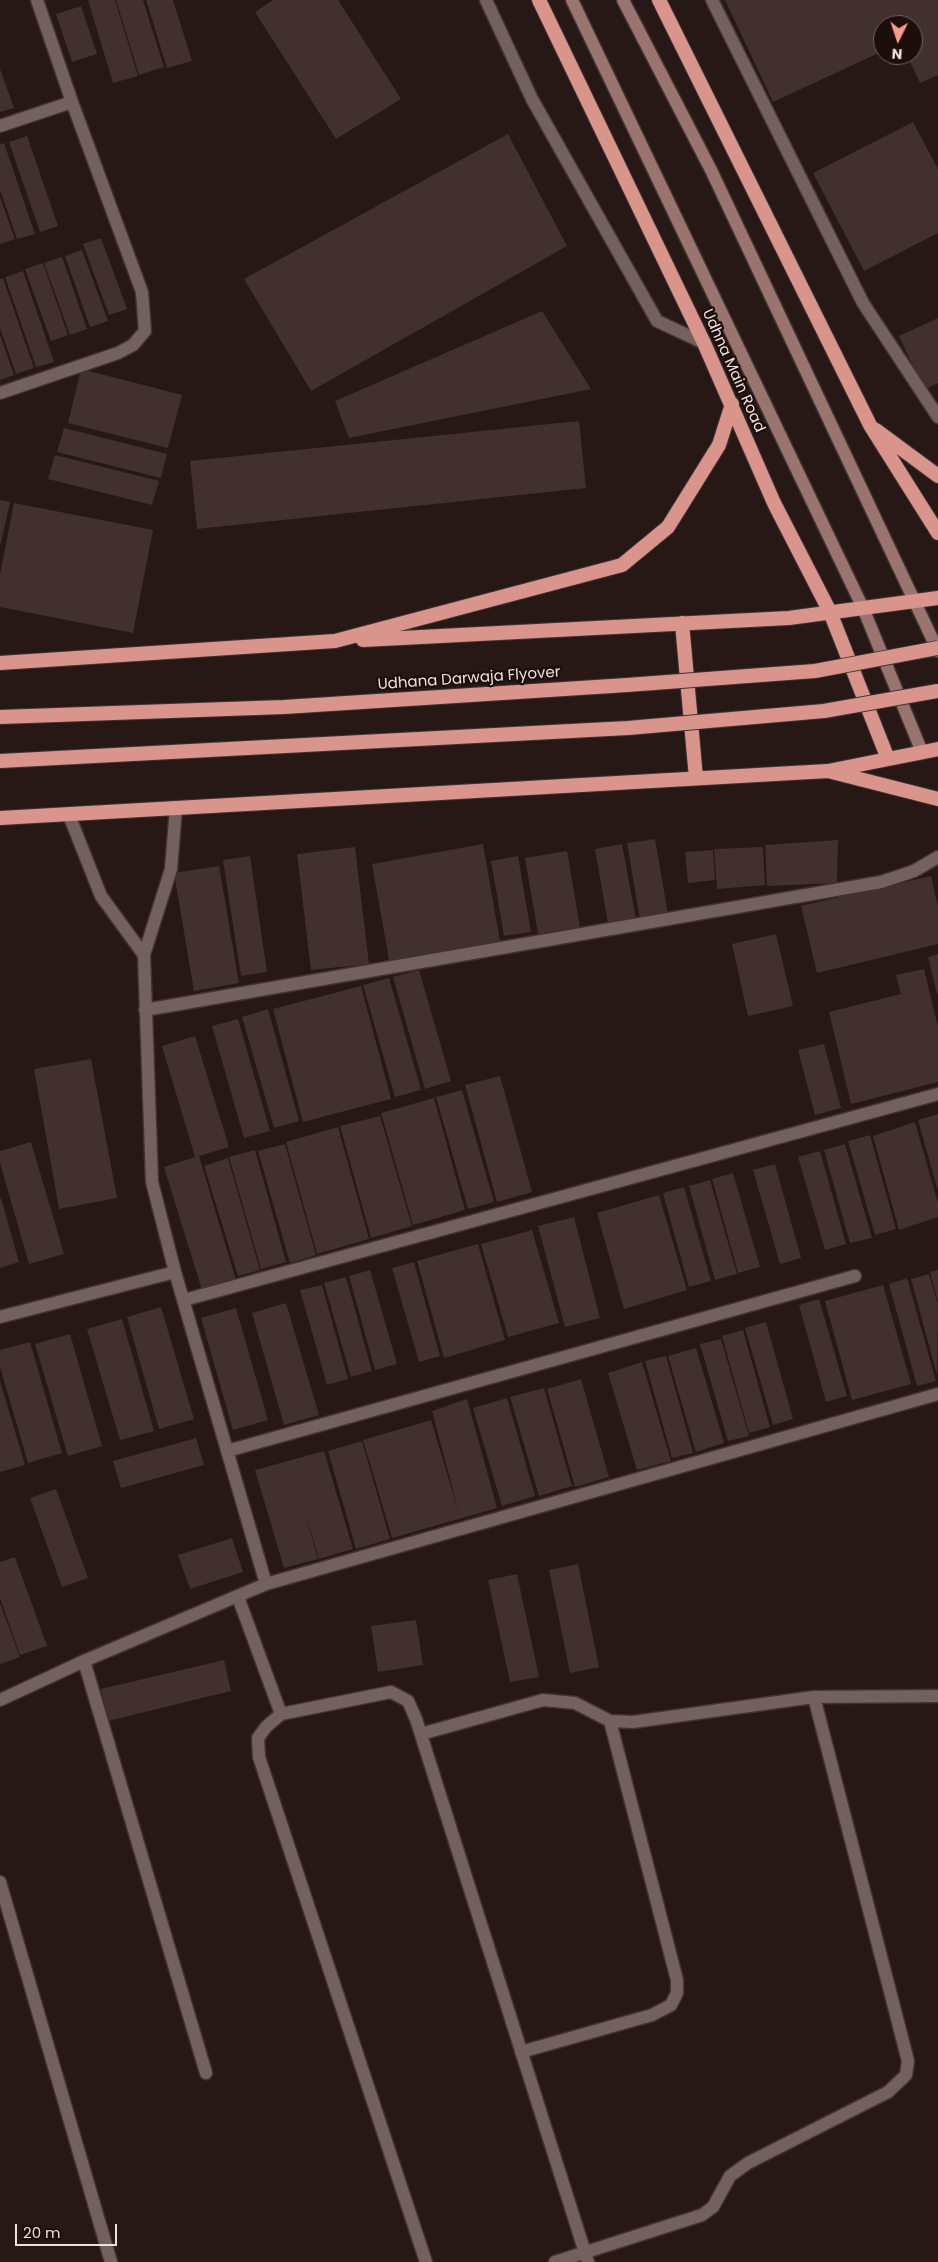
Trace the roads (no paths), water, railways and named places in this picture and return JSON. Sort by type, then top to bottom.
[{"type":"highway","name":"Udhna Main Road","points":[[539,0],[704,343],[774,503],[830,612],[888,759]]},
{"type":"highway","points":[[659,0],[870,425],[938,533]]},
{"type":"highway","points":[[335,641],[622,565],[668,527],[719,444],[732,404]]},
{"type":"highway","points":[[870,425],[938,476]]},
{"type":"highway","points":[[0,664],[335,641],[789,618],[938,598]]},
{"type":"highway","points":[[682,623],[696,778]]},
{"type":"highway","name":"Udhana Darwaja Flyover","points":[[0,717],[284,707],[627,685],[815,671],[938,649]]},
{"type":"highway","points":[[0,761],[628,728],[824,711],[938,691]]},
{"type":"highway","points":[[0,818],[828,771],[938,749]]},
{"type":"highway","points":[[828,771],[938,799]]},
{"type":"main road","points":[[572,0],[863,608],[922,752]]},
{"type":"main road","points":[[624,0],[711,170],[938,649]]},
{"type":"street","points":[[0,393],[118,353],[132,345],[145,331],[142,292],[72,102],[38,0]]},
{"type":"street","points":[[486,0],[532,99],[657,321],[704,343]]},
{"type":"street","points":[[712,0],[863,303],[938,417]]},
{"type":"street","points":[[0,126],[72,102]]},
{"type":"street","points":[[176,808],[171,869],[144,955],[152,1182],[175,1272],[266,1584]]},
{"type":"street","points":[[69,815],[101,896],[144,955]]},
{"type":"street","points":[[146,1010],[881,882],[914,871],[938,856]]},
{"type":"street","points":[[184,1300],[938,1094]]},
{"type":"street","points":[[0,1317],[175,1272]]},
{"type":"street","points":[[227,1451],[855,1276]]},
{"type":"street","points":[[0,1700],[84,1661],[266,1584],[938,1394]]},
{"type":"street","points":[[238,1597],[281,1714]]},
{"type":"street","points":[[84,1661],[206,2073]]},
{"type":"street","points":[[426,2262],[259,1757],[258,1738],[266,1727],[281,1714],[391,1692],[408,1701],[421,1734],[586,2257]]},
{"type":"street","points":[[421,1734],[544,1700],[575,1703],[610,1720],[633,1722],[814,1698],[938,1696]]},
{"type":"street","points":[[556,2262],[586,2257],[702,2215],[713,2208],[730,2176],[748,2163],[888,2092],[906,2075],[908,2061],[814,1698]]},
{"type":"street","points":[[521,2052],[652,2016],[671,2005],[677,1993],[677,1980],[610,1720]]},
{"type":"street","points":[[0,1882],[110,2262]]}]
